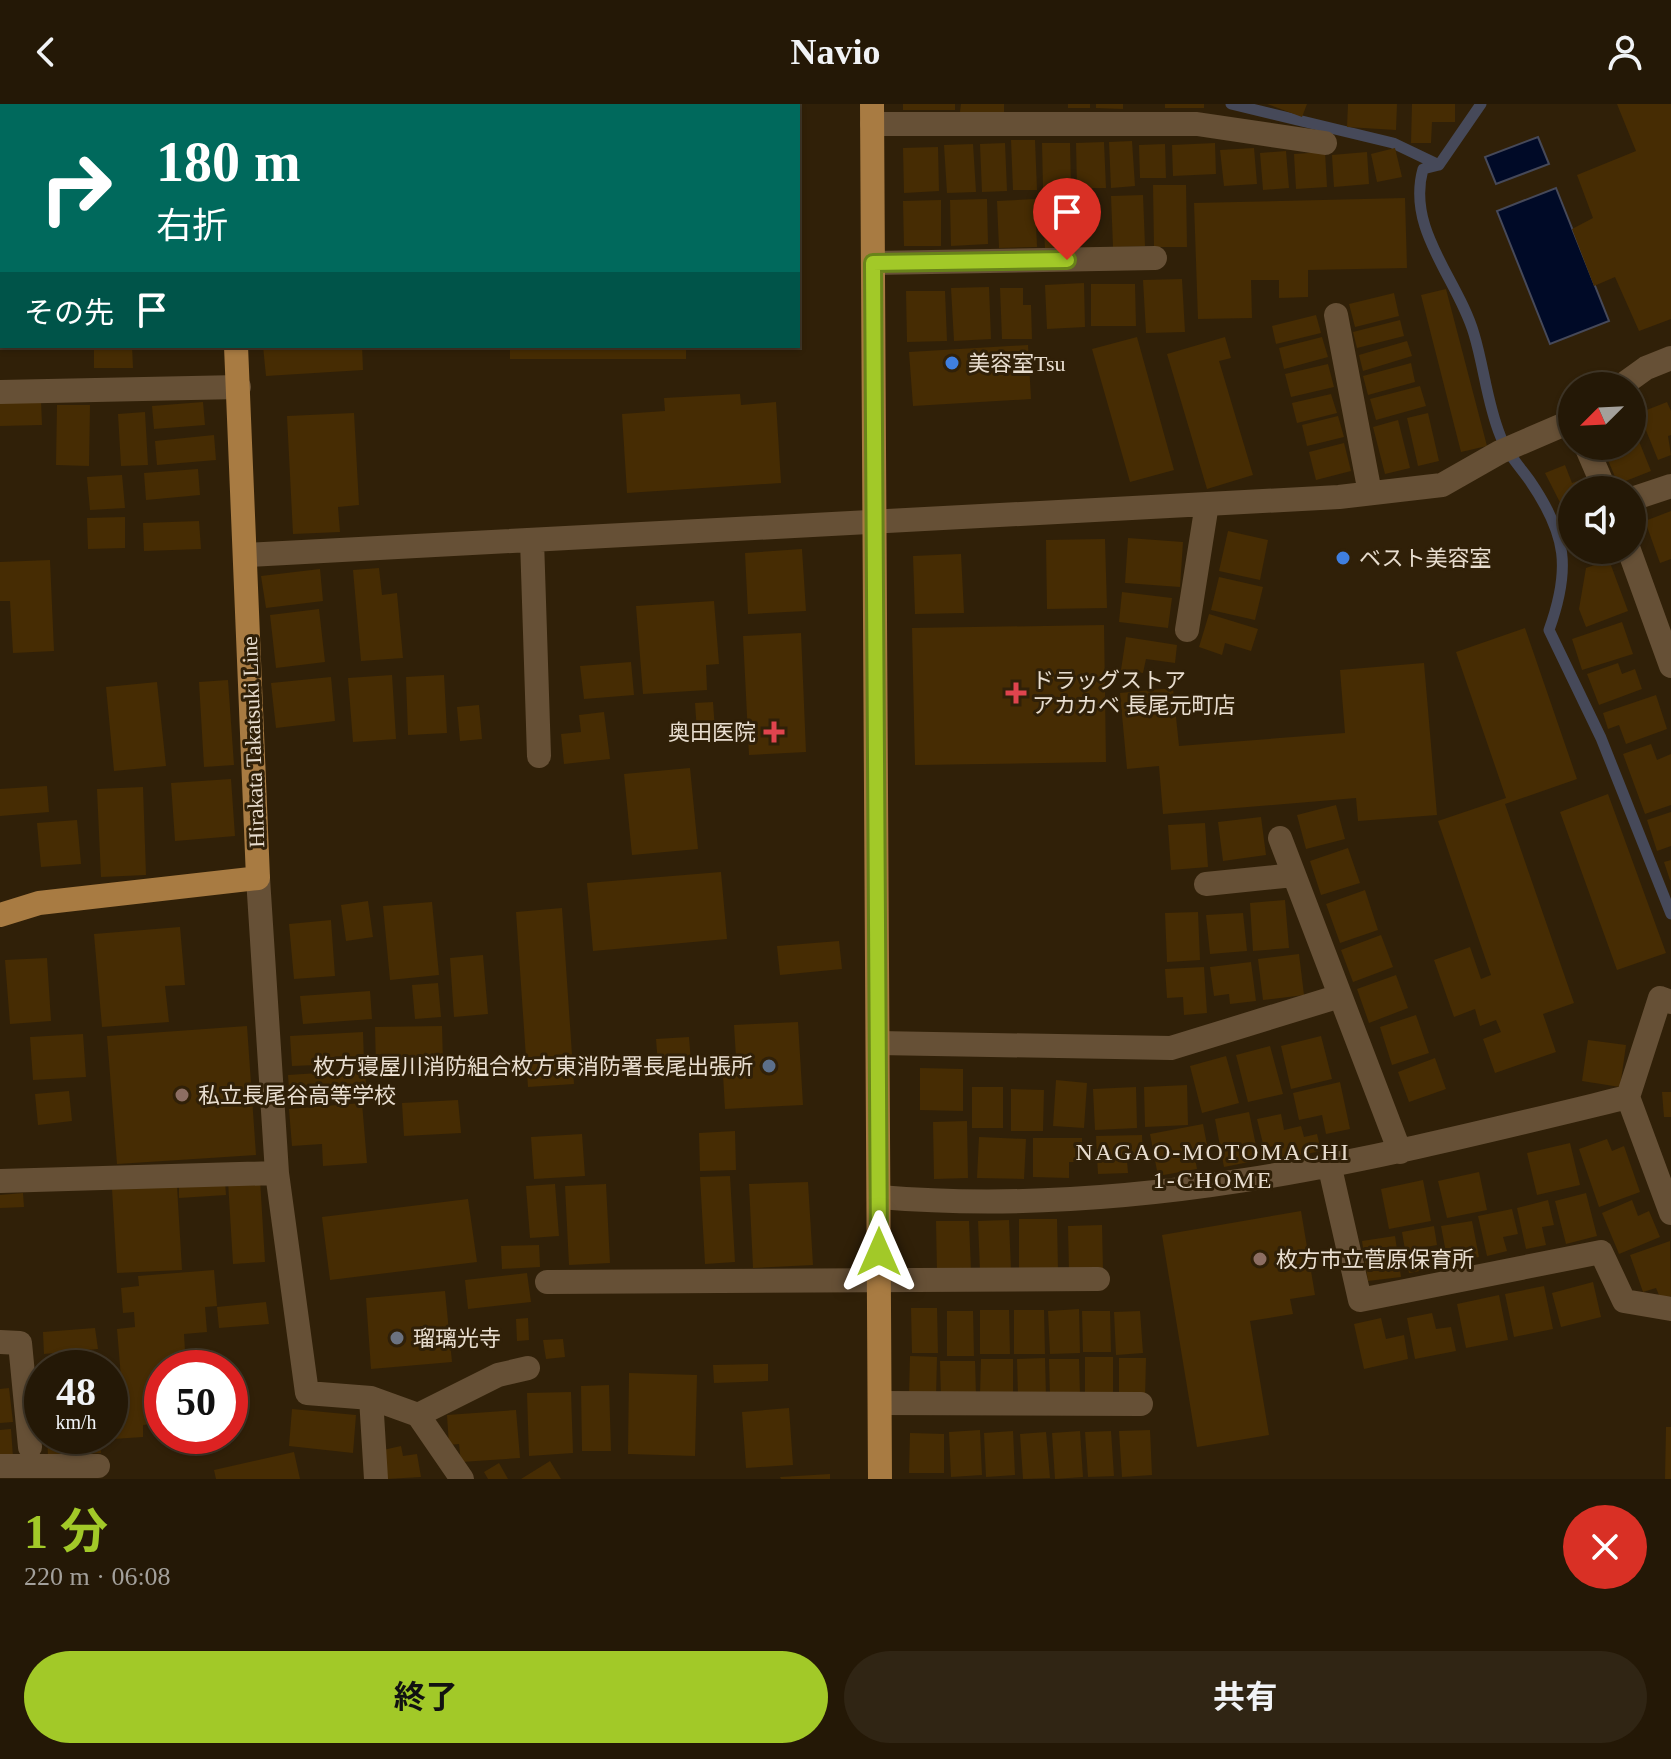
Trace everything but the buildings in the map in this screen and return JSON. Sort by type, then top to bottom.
[{"type":"main road","points":[[872,114],[880,1479]]},
{"type":"main road","name":"Hirakata Takatsuki Line","points":[[0,915],[39,903],[258,878],[236,348]]},
{"type":"street","points":[[872,114],[1148,114],[1325,143]]},
{"type":"street","points":[[873,263],[1155,258]]},
{"type":"street","points":[[1336,315],[1370,493]]},
{"type":"street","points":[[1640,372],[1671,358]]},
{"type":"street","points":[[0,392],[239,387]]},
{"type":"street","points":[[247,555],[1370,493],[1442,485],[1506,449],[1558,427]]},
{"type":"street","points":[[1646,494],[1671,486]]},
{"type":"street","points":[[1187,630],[1207,504]]},
{"type":"street","points":[[532,540],[539,756]]},
{"type":"street","points":[[1634,564],[1671,666]]},
{"type":"street","points":[[1280,838],[1400,1152]]},
{"type":"street","points":[[1206,884],[1294,875]]},
{"type":"street","points":[[258,878],[277,1173],[307,1393],[371,1398],[418,1415],[462,1479]]},
{"type":"street","points":[[878,1043],[1171,1048],[1340,996]]},
{"type":"street","points":[[1671,1002],[1660,998],[1628,1097],[1671,1213]]},
{"type":"street","points":[[879,1197],[963,1203],[1070,1199],[1201,1188],[1330,1168],[1628,1097]]},
{"type":"street","points":[[1330,1168],[1360,1300],[1601,1252],[1624,1301],[1671,1309]]},
{"type":"street","points":[[0,1181],[277,1173]]},
{"type":"street","points":[[547,1282],[1098,1279]]},
{"type":"street","points":[[0,1342],[20,1343],[24,1385]]},
{"type":"street","points":[[418,1415],[498,1375],[528,1368]]},
{"type":"street","points":[[371,1398],[376,1479]]},
{"type":"street","points":[[880,1403],[1141,1404]]},
{"type":"street","points":[[0,1466],[98,1466]]},
{"type":"water","points":[[1538,137],[1549,164],[1496,184],[1485,157]]},
{"type":"water","points":[[1556,188],[1609,321],[1550,344],[1497,211]]},
{"type":"waterway","points":[[1231,104],[1393,143],[1439,165]]},
{"type":"waterway","points":[[1481,104],[1439,165],[1423,169],[1420,191],[1422,213],[1427,234],[1467,314],[1503,441],[1552,518],[1562,553],[1562,570],[1561,589],[1549,630],[1601,738],[1671,914]]},
{"type":"place","name":"美容室Tsu","points":[[952,363]]},
{"type":"place","name":"ベスト美容室","points":[[1343,558]]},
{"type":"place","name":"ドラッグストア アカカベ 長尾元町店","points":[[1016,693]]},
{"type":"place","name":"奥田医院","points":[[774,732]]},
{"type":"place","name":"枚方寝屋川消防組合枚方東消防署長尾出張所","points":[[769,1066]]},
{"type":"place","name":"私立長尾谷高等学校","points":[[182,1095]]},
{"type":"place","name":"枚方市立菅原保育所","points":[[1260,1259]]},
{"type":"place","name":"瑠璃光寺","points":[[397,1338]]},
{"type":"district","name":"NAGAO-MOTOMACHI 1-CHOME","points":[[1213,1166]]},
{"type":"route","points":[[879,1252],[873,263],[1067,260]]}]
